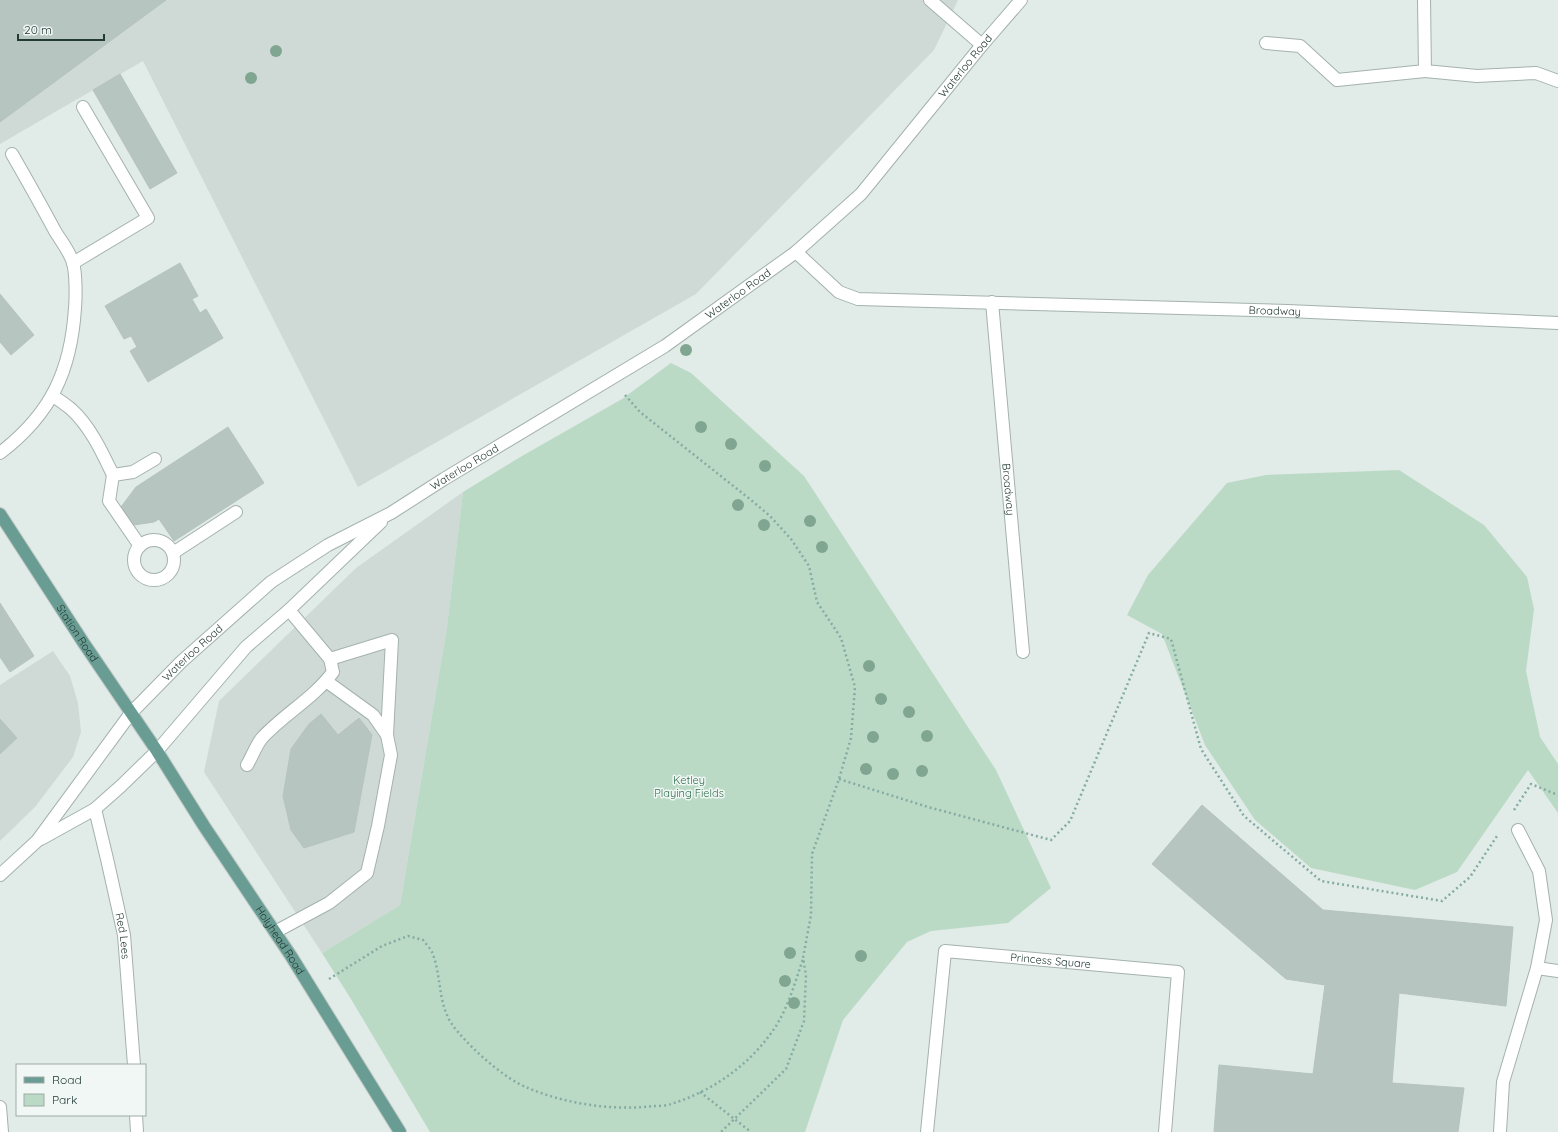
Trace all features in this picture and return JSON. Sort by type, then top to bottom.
[{"type":"main road","name":"Station Road","points":[[0,514],[157,750]]},
{"type":"main road","name":"Holyhead Road","points":[[157,750],[204,826],[312,989],[400,1132]]},
{"type":"street","points":[[930,0],[982,45]]},
{"type":"street","name":"Waterloo Road","points":[[0,875],[38,841],[131,713],[182,662],[271,582],[328,545],[391,513],[444,479],[665,346],[796,252],[861,194],[982,45],[1021,0]]},
{"type":"street","points":[[1424,0],[1424,71]]},
{"type":"street","points":[[1266,43],[1300,46],[1337,80],[1424,71],[1477,76],[1536,73],[1558,81]]},
{"type":"street","points":[[73,263],[148,218],[83,107]]},
{"type":"street","points":[[0,453],[10,446],[36,420],[53,396],[68,361],[74,330],[76,297],[73,263],[12,154]]},
{"type":"street","name":"Broadway","points":[[796,252],[839,292],[858,299],[1288,311],[1558,322]]},
{"type":"street","name":"Broadway","points":[[992,302],[1023,652]]},
{"type":"street","points":[[53,396],[71,409],[80,419],[100,449],[113,475],[109,501],[140,546]]},
{"type":"street","points":[[113,475],[133,472],[155,459]]},
{"type":"street","points":[[173,553],[236,512]]},
{"type":"street","name":"Waterloo Road","points":[[38,841],[95,809],[121,786],[157,750],[246,647],[289,610],[391,513]]},
{"type":"street","points":[[158,540],[164,542],[170,547],[174,559],[174,566],[171,572],[160,579],[148,579],[138,571],[135,565],[136,552],[140,546],[145,542],[158,540]]},
{"type":"street","points":[[247,765],[261,739],[279,721],[326,681],[333,672],[330,659],[289,610]]},
{"type":"street","points":[[275,932],[329,903],[367,873],[378,826],[391,755],[387,735],[392,640],[330,659]]},
{"type":"street","points":[[326,681],[373,715],[387,735]]},
{"type":"street","name":"Red Lees","points":[[95,809],[124,935],[134,1064]]},
{"type":"street","points":[[1500,1132],[1503,1082],[1537,968],[1546,920],[1539,870],[1518,830]]},
{"type":"street","name":"Princess Square","points":[[927,1132],[945,951],[1178,972],[1165,1132]]},
{"type":"street","points":[[1537,968],[1558,971]]},
{"type":"street","points":[[0,1107],[2,1132]]},
{"type":"street","points":[[136,1116],[137,1132]]},
{"type":"path","points":[[312,989],[382,946],[408,936],[423,940],[432,952],[442,1006],[456,1030],[476,1051],[496,1067],[527,1088],[564,1100],[599,1106],[640,1108],[670,1105],[717,1084],[744,1064],[770,1036],[787,1006],[803,958],[811,915],[812,854],[839,779],[851,738],[855,687],[841,638],[818,602],[809,566],[791,538],[770,516],[640,412],[610,378]]},
{"type":"path","points":[[839,779],[928,807],[1051,840],[1070,821],[1149,633],[1170,639],[1201,749],[1244,816],[1321,881],[1442,901],[1470,877],[1500,830]]},
{"type":"path","points":[[1513,810],[1531,784],[1558,795]]},
{"type":"path","points":[[721,1132],[786,1069],[804,1021],[806,975],[803,958]]},
{"type":"path","points":[[700,1092],[751,1132]]},
{"type":"shaded area","points":[[0,0],[958,0],[934,50],[696,294],[358,487],[143,61],[0,144]]},
{"type":"shaded area","points":[[463,492],[447,627],[400,905],[322,953],[204,772],[219,701],[356,568]]},
{"type":"shaded area","points":[[53,651],[70,676],[78,703],[81,732],[73,757],[35,807],[0,841],[0,685]]},
{"type":"green space","name":"Ketley Playing Fields","points":[[671,363],[691,373],[804,476],[996,770],[1051,888],[1008,923],[931,931],[907,942],[843,1020],[805,1132],[430,1132],[322,953],[400,905],[447,627],[463,492],[522,456],[622,399]]},
{"type":"green space","points":[[1399,470],[1484,525],[1527,577],[1534,609],[1526,671],[1540,737],[1558,764],[1558,813],[1528,770],[1457,872],[1415,890],[1311,868],[1255,820],[1205,745],[1162,634],[1127,615],[1148,575],[1227,483],[1266,475]]},
{"type":"building","points":[[0,0],[166,0],[0,122]]},
{"type":"building","points":[[120,74],[177,173],[150,189],[93,90]]},
{"type":"building","points":[[180,263],[198,296],[192,299],[200,313],[206,309],[223,338],[148,382],[130,351],[137,347],[131,336],[124,339],[105,306]]},
{"type":"building","points":[[0,294],[34,335],[11,355],[0,342]]},
{"type":"building","points":[[228,427],[264,483],[174,541],[159,519],[154,522],[134,525],[121,507],[136,487]]},
{"type":"building","points":[[0,603],[34,656],[10,672],[0,657]]},
{"type":"building","points":[[321,714],[338,735],[359,718],[372,735],[354,832],[304,848],[291,830],[283,796],[291,749],[309,724]]},
{"type":"building","points":[[0,719],[17,738],[0,754]]},
{"type":"building","points":[[1202,805],[1323,910],[1513,927],[1506,1006],[1399,993],[1392,1083],[1464,1088],[1458,1132],[1214,1132],[1219,1065],[1313,1074],[1325,985],[1286,979],[1152,864]]}]
